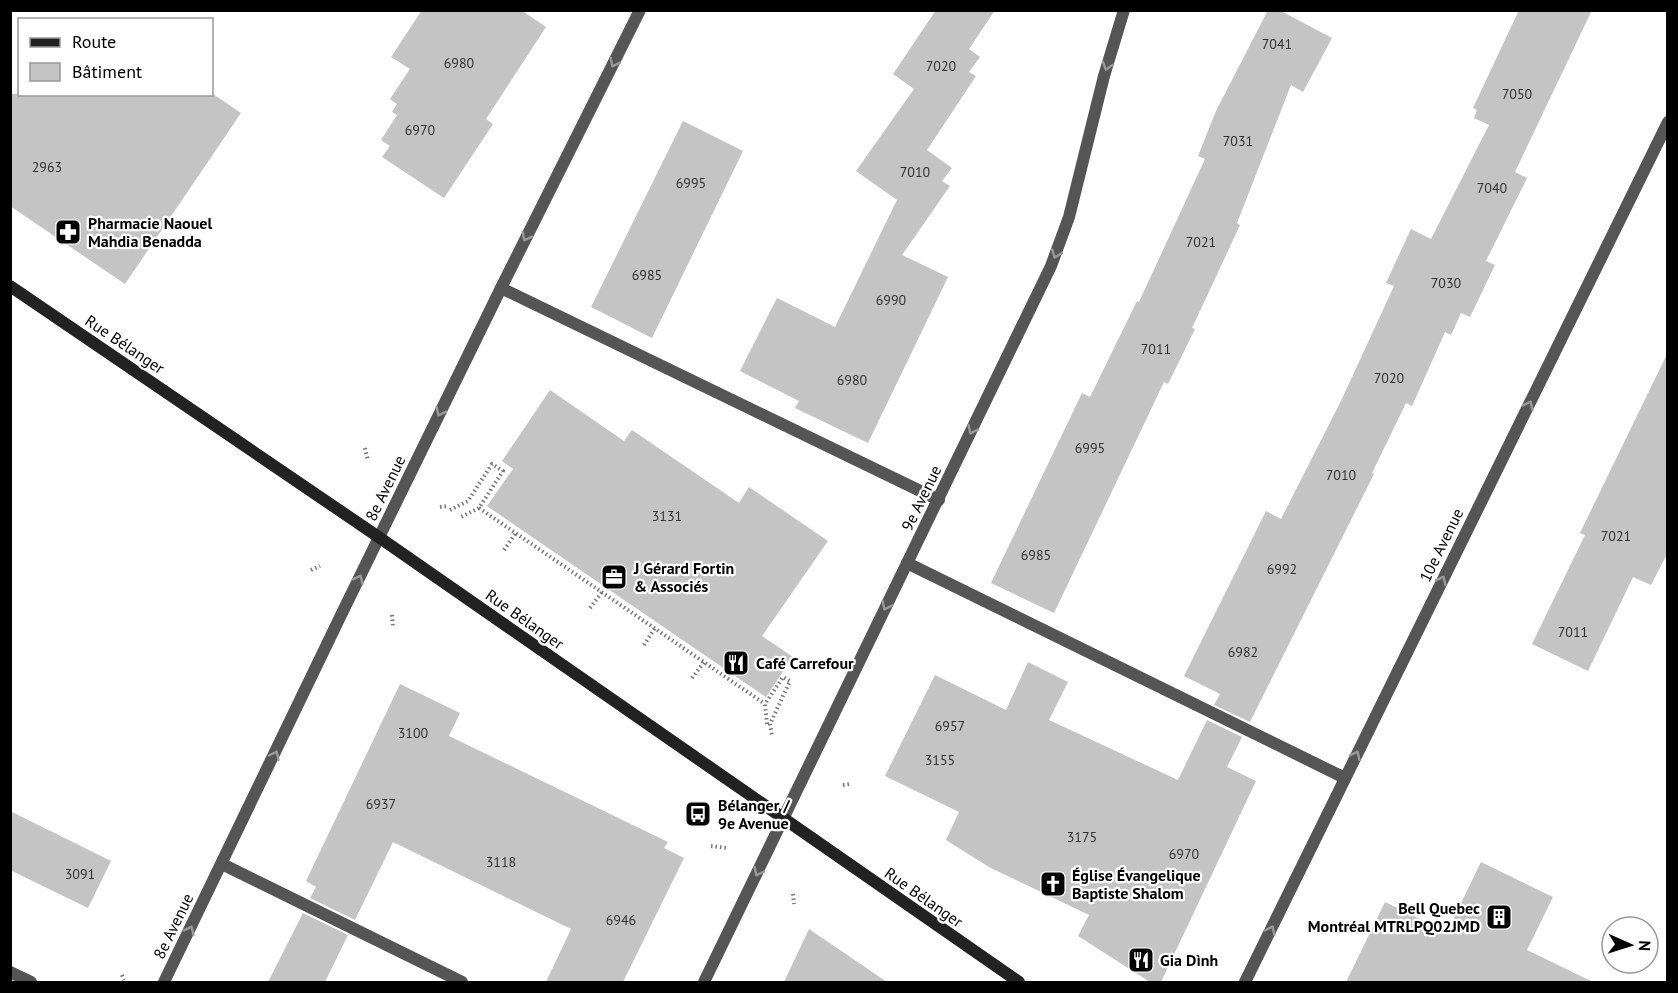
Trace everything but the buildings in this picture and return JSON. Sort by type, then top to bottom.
[{"type":"street","name":"8e Avenue","points":[[164,982],[342,611],[640,10]]},
{"type":"street","name":"9e Avenue","points":[[704,982],[1051,266],[1069,217],[1104,76],[1124,10]]},
{"type":"street","name":"10e Avenue","points":[[1245,982],[1668,123]]},
{"type":"street","name":"Rue Bélanger","points":[[10,286],[380,538],[1019,982]]},
{"type":"street","points":[[501,288],[939,500]]},
{"type":"street","points":[[907,563],[1345,778]]},
{"type":"street","points":[[222,864],[462,982]]},
{"type":"street","points":[[10,972],[31,982]]},
{"type":"path","points":[[365,448],[368,461]]},
{"type":"path","points":[[440,507],[449,508],[468,501],[492,464],[503,471],[479,508],[459,518]]},
{"type":"path","points":[[479,508],[765,704]]},
{"type":"path","points":[[504,550],[516,533]]},
{"type":"path","points":[[311,570],[320,566]]},
{"type":"path","points":[[590,608],[602,592]]},
{"type":"path","points":[[392,615],[393,628]]},
{"type":"path","points":[[644,645],[655,628]]},
{"type":"path","points":[[692,678],[705,662]]},
{"type":"path","points":[[767,724],[765,704],[783,677],[790,681],[770,724],[772,736]]},
{"type":"path","points":[[843,785],[850,784]]},
{"type":"path","points":[[711,846],[727,848]]},
{"type":"path","points":[[793,894],[794,904]]},
{"type":"place","name":"Pharmacie Naouel Mahdia Benadda","points":[[68,232]]},
{"type":"place","name":"J Gérard Fortin & Associés","points":[[614,577]]},
{"type":"place","name":"Café Carrefour","points":[[736,663]]},
{"type":"place","name":"Bélanger / 9e Avenue","points":[[698,814]]},
{"type":"place","name":"Église Évangelique Baptiste Shalom","points":[[1053,884]]},
{"type":"place","name":"Bell Quebec Montréal MTRLPQ02JMD","points":[[1499,917]]},
{"type":"place","name":"Gia Dình","points":[[1141,960]]}]
